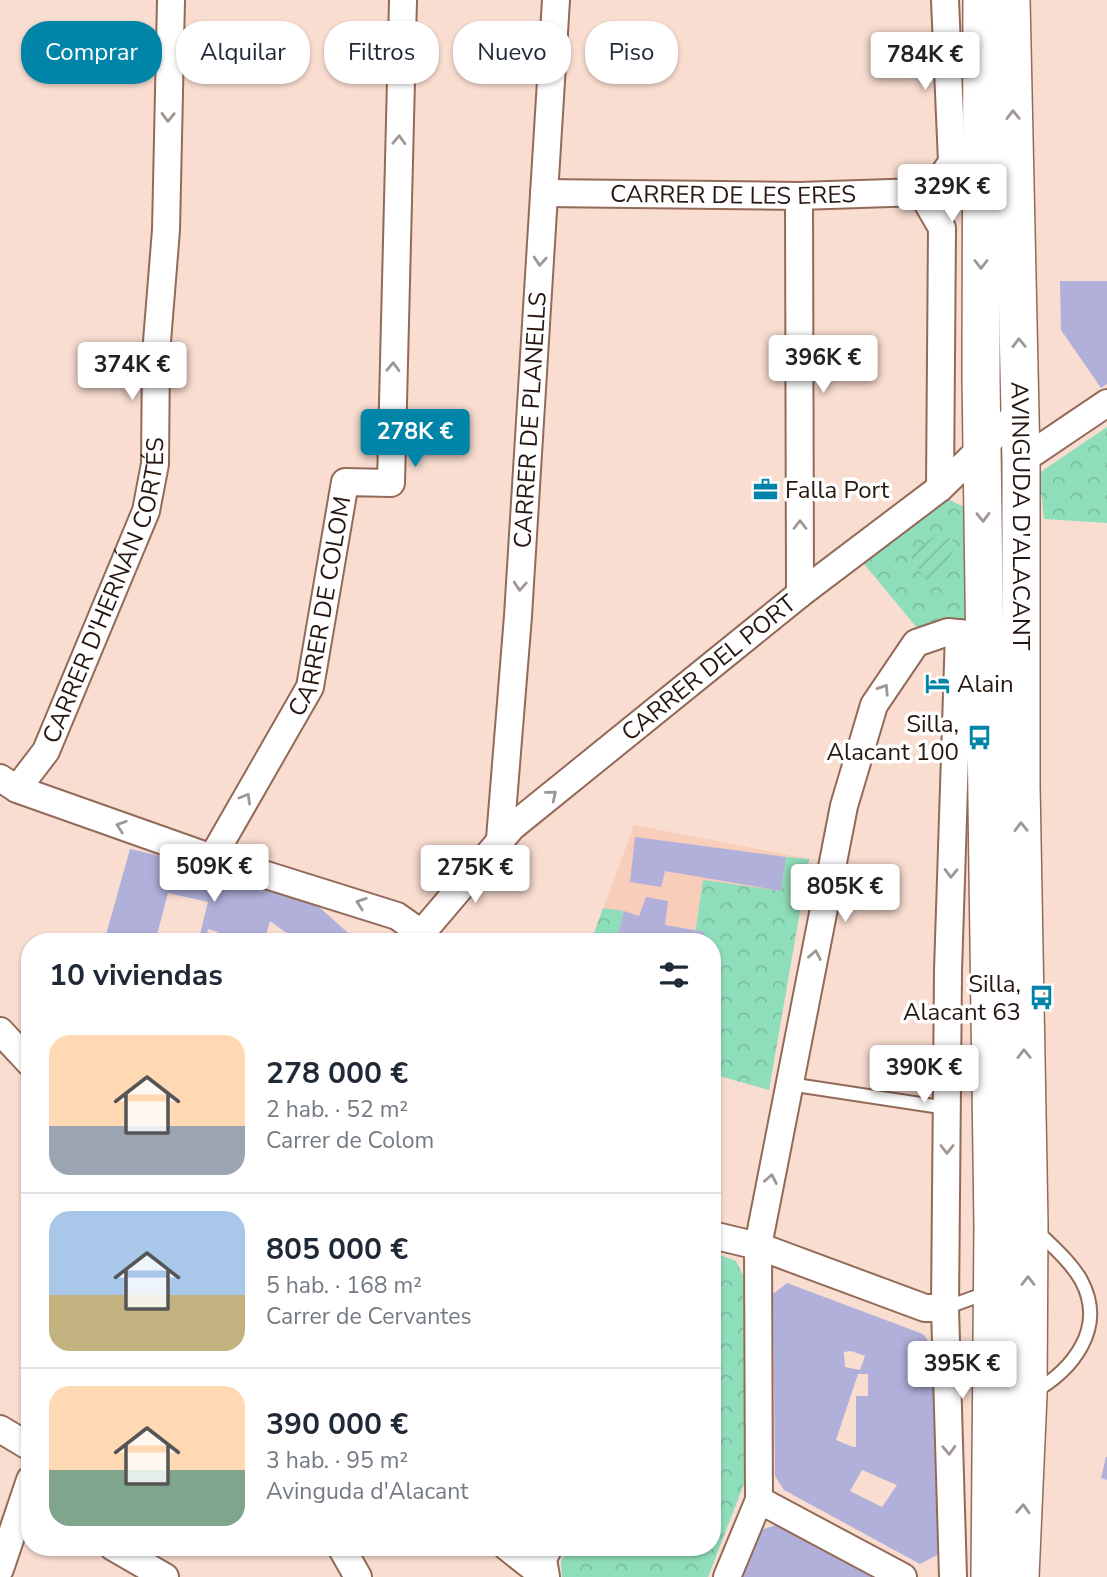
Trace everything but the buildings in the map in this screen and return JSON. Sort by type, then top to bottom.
[{"type":"main road","name":"AVINGUDA D'ALACANT","points":[[982,0],[981,448],[973,635],[992,1290],[990,1577]]},
{"type":"main road","name":"AVINGUDA D'ALACANT","points":[[1011,0],[1021,461],[1022,854],[1029,1223],[1028,1395],[1020,1577]]},
{"type":"street","name":"CARRER D'HERNÁN CORTÉS","points":[[8,784],[46,751],[146,511],[155,464],[156,354],[166,230],[171,0]]},
{"type":"street","name":"CARRER DE COLOM","points":[[212,858],[310,687],[345,482],[391,482],[403,0]]},
{"type":"street","name":"CARRER DE PLANELLS","points":[[500,839],[518,616],[556,0]]},
{"type":"street","points":[[940,488],[942,228],[921,192],[941,178],[952,163],[945,0]]},
{"type":"street","name":"CARRER DE LES ERES","points":[[544,193],[799,196],[921,192]]},
{"type":"street","points":[[799,196],[800,594]]},
{"type":"street","points":[[1021,461],[1107,403]]},
{"type":"street","name":"CARRER DEL PORT","points":[[421,933],[500,839],[800,594],[940,488],[1020,411]]},
{"type":"street","points":[[727,1577],[759,1500],[758,1246],[844,806],[874,705],[916,643],[948,632],[973,635]]},
{"type":"street","name":"AVINGUDA D'ALACANT","points":[[953,1577],[945,1308],[950,907],[973,635]]},
{"type":"street","points":[[8,784],[212,858],[397,916],[414,933]]},
{"type":"street","points":[[0,1031],[21,1053]]},
{"type":"street","points":[[721,1237],[758,1246],[925,1308],[945,1308]]},
{"type":"street","points":[[0,1429],[21,1442]]},
{"type":"street","points":[[759,1500],[903,1577]]},
{"type":"street","points":[[0,1569],[21,1510]]},
{"type":"street","points":[[129,1556],[165,1577]]},
{"type":"street","points":[[346,1556],[358,1577]]},
{"type":"street","points":[[519,1556],[545,1577]]},
{"type":"street","points":[[544,1556],[545,1577]]},
{"type":"lane","points":[[789,1084],[947,1108]]},
{"type":"lane","points":[[1028,1395],[1054,1380],[1074,1362],[1090,1332],[1092,1316],[1082,1281],[1070,1264],[1029,1223]]},
{"type":"lane","points":[[945,1308],[992,1290]]},
{"type":"shaded area","points":[[634,825],[809,859],[769,1090],[721,1077],[721,933],[594,933]]},
{"type":"green space","points":[[1107,427],[1107,523],[1044,519],[1039,473]]},
{"type":"green space","points":[[948,499],[964,507],[970,520],[972,631],[918,629],[864,564],[933,504]]},
{"type":"green space","points":[[942,531],[956,545],[932,589],[909,554]]},
{"type":"green space","points":[[786,857],[809,859],[769,1090],[721,1077],[721,933],[695,933],[703,880],[781,891]]},
{"type":"green space","points":[[603,908],[624,911],[618,933],[594,933]]},
{"type":"green space","points":[[721,1255],[736,1261],[750,1290],[749,1471],[721,1543]]},
{"type":"green space","points":[[564,1556],[716,1556],[708,1577],[562,1577],[561,1562]]},
{"type":"place","name":"Falla Port","points":[[765,490]]},
{"type":"place","name":"Alain","points":[[937,684]]},
{"type":"place","name":"Silla, Alacant 100","points":[[979,738]]},
{"type":"place","name":"Silla, Alacant 63","points":[[1041,998]]}]
